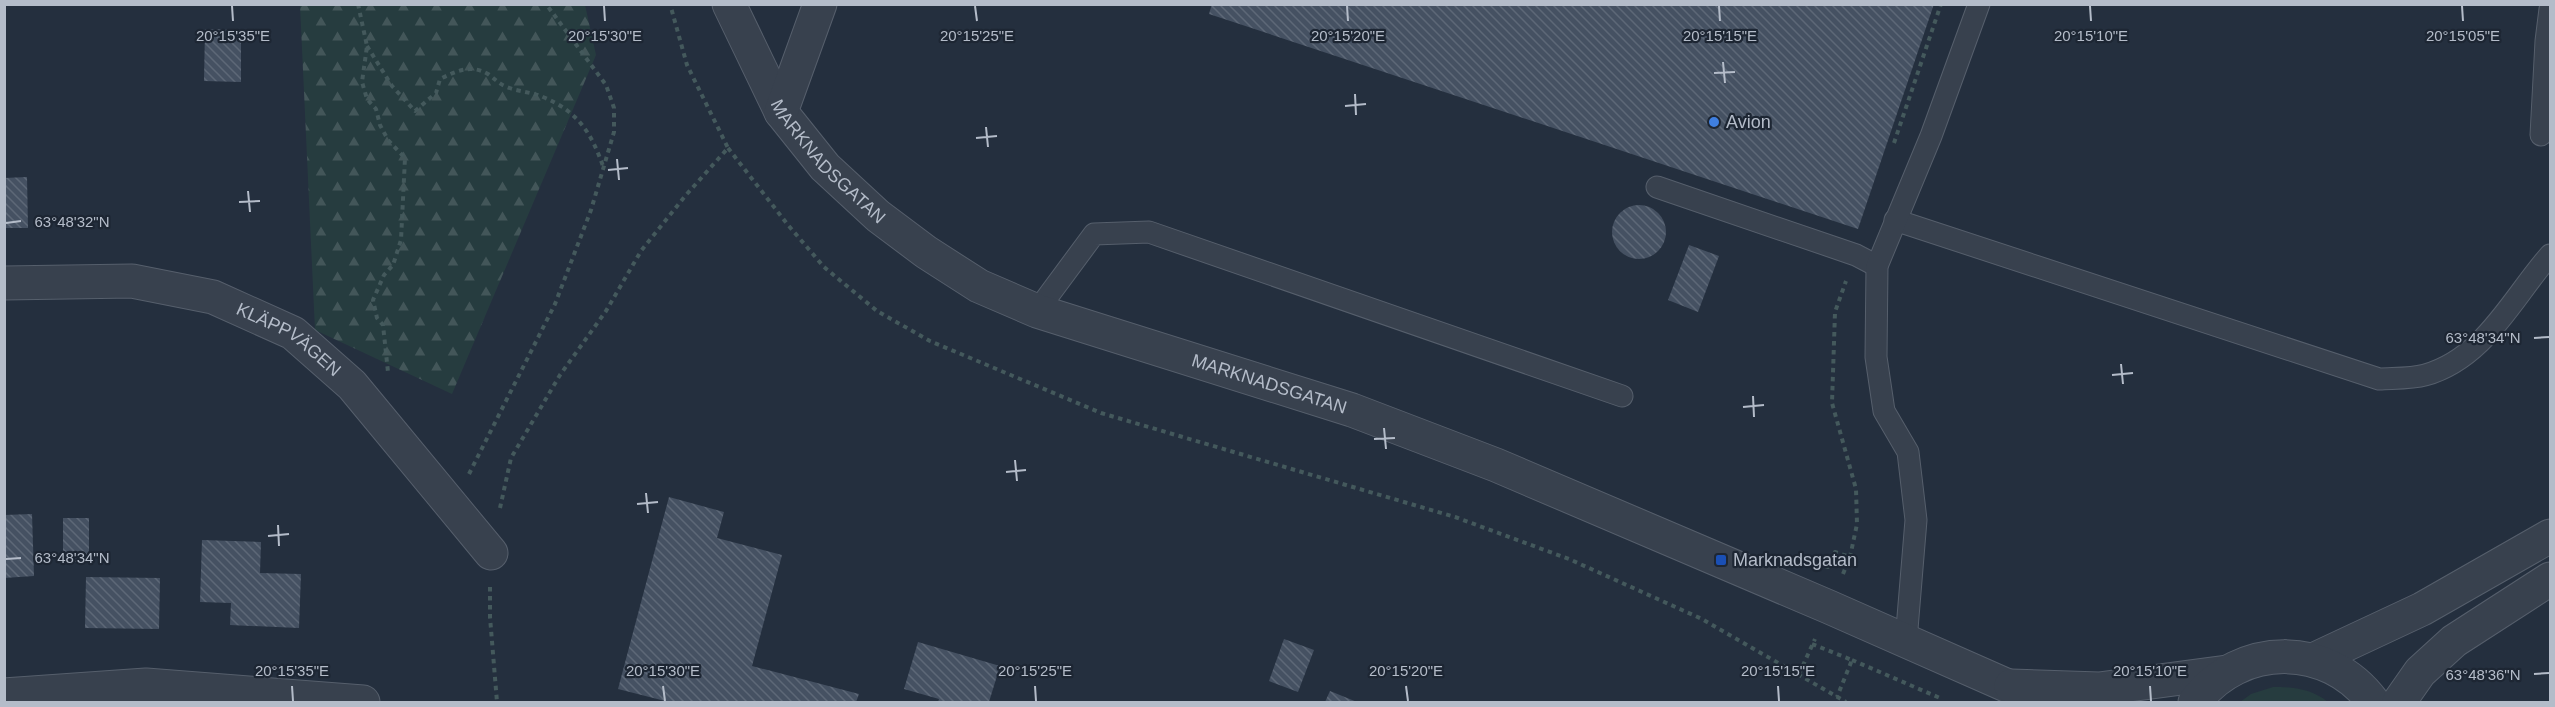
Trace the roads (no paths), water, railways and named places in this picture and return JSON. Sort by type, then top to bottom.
[{"type":"street","name":"MARKNADSGATAN","points":[[729,4],[781,112],[825,167],[878,216],[926,252],[979,286],[1037,311],[1364,414],[1507,469],[1906,641],[2008,686],[2037,702]]},
{"type":"street","points":[[781,112],[820,4]]},
{"type":"street","name":"KLÄPPVÄGEN","points":[[4,283],[132,281],[213,297],[293,333],[352,385],[491,553]]},
{"type":"street","points":[[2313,660],[2422,609],[2550,536]]},
{"type":"street","points":[[2399,702],[2420,672],[2454,641],[2550,579]]},
{"type":"street","points":[[2195,702],[2208,687],[2227,672],[2247,662],[2275,656],[2313,660],[2343,673],[2373,702]]},
{"type":"street","name":"MARKNADSGATAN","points":[[2008,686],[2099,689],[2227,672]]},
{"type":"street","points":[[4,695],[146,685],[363,702]]},
{"type":"lane","points":[[1906,641],[1916,520],[1908,452],[1884,411],[1876,357],[1877,266],[1931,136],[1979,4]]},
{"type":"lane","points":[[2541,135],[2550,9]]},
{"type":"lane","points":[[1657,187],[1856,255],[1877,266]]},
{"type":"lane","points":[[1895,220],[2379,379],[2424,375],[2456,361],[2497,326],[2550,255]]},
{"type":"lane","points":[[1037,311],[1094,234],[1149,232],[1622,396]]},
{"type":"place","name":"Avion","points":[[1714,122]]},
{"type":"place","name":"Marknadsgatan","points":[[1721,560]]}]
